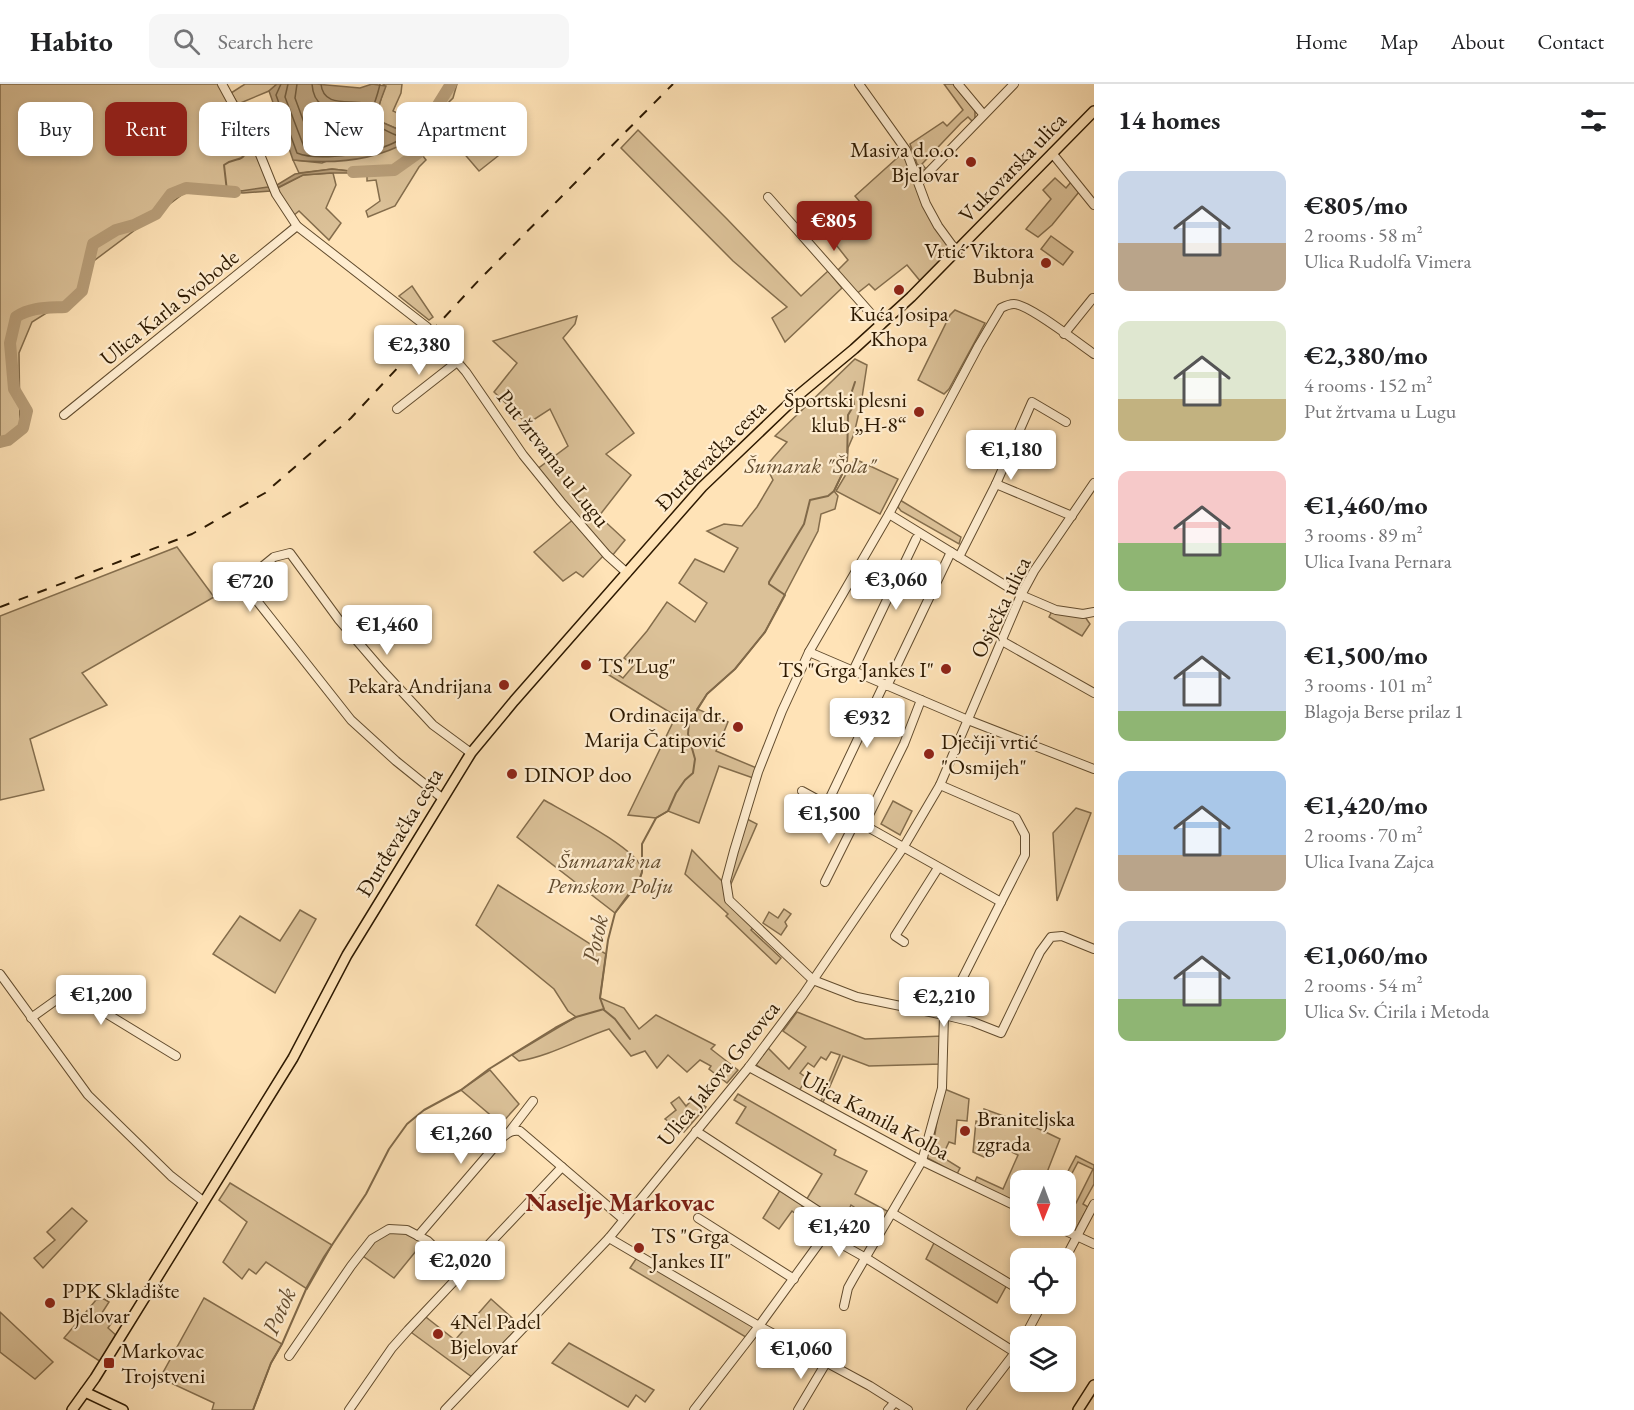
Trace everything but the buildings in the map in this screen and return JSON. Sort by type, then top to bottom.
[{"type":"main road","name":"Vukovarska ulica","points":[[854,349],[957,252],[1094,111]]},
{"type":"main road","name":"Đurđevačka cesta","points":[[72,1410],[293,1058],[346,955],[471,753],[696,494],[795,398],[854,349]]},
{"type":"main road","points":[[1078,1410],[1094,1385]]},
{"type":"main road","points":[[85,1392],[123,1410]]},
{"type":"street","name":"Put žrtvama u Lugu","points":[[222,84],[259,152],[276,194],[297,226],[427,327],[466,372],[523,455],[607,555],[627,573]]},
{"type":"street","points":[[859,84],[906,150],[924,199],[934,219],[957,252]]},
{"type":"street","points":[[958,84],[983,114]]},
{"type":"street","points":[[919,182],[1014,84]]},
{"type":"street","points":[[1052,153],[1094,204]]},
{"type":"street","points":[[768,196],[881,325]]},
{"type":"street","name":"Ulica Karla Svobode","points":[[64,415],[297,226]]},
{"type":"street","points":[[1064,334],[1093,298]]},
{"type":"street","points":[[1094,354],[1033,312],[1016,304],[1001,308],[889,514],[810,652],[779,718],[758,772],[726,881],[729,900],[813,980],[857,997],[973,1022],[1001,1033],[1040,952],[1052,937],[1062,936],[1094,950]]},
{"type":"street","points":[[398,410],[457,362]]},
{"type":"street","points":[[959,556],[996,484],[1032,402],[1066,422]]},
{"type":"street","name":"Osječka ulica","points":[[968,720],[1021,595],[1034,571],[1094,483]]},
{"type":"street","points":[[996,484],[1072,516]]},
{"type":"street","points":[[889,514],[1021,595],[1056,610],[1083,614],[1094,612]]},
{"type":"street","points":[[853,671],[916,539]]},
{"type":"street","points":[[827,804],[951,552]]},
{"type":"street","points":[[442,798],[396,762],[351,720],[250,592],[246,585],[247,579],[274,556],[290,553],[339,620],[382,669],[433,724],[471,753]]},
{"type":"street","points":[[1002,641],[1094,693]]},
{"type":"street","points":[[810,652],[968,720],[1094,769]]},
{"type":"street","points":[[864,825],[904,744],[921,700]]},
{"type":"street","name":"Ulica Jakova Gotovca","points":[[445,1410],[609,1238],[749,1067],[813,980],[903,848],[940,785],[968,720]]},
{"type":"street","points":[[844,1306],[848,1288],[922,1161],[942,1088],[944,1015],[1025,855],[1025,835],[1016,818],[940,785]]},
{"type":"street","points":[[802,791],[1001,902]]},
{"type":"street","points":[[825,882],[856,820]]},
{"type":"street","points":[[904,942],[895,936],[938,868]]},
{"type":"street","points":[[0,974],[88,1095],[163,1168],[203,1201]]},
{"type":"street","points":[[31,1018],[73,988],[94,1006],[176,1056]]},
{"type":"street","name":"Ulica Kamila Kolba","points":[[749,1067],[922,1161],[1010,1203]]},
{"type":"street","points":[[418,1236],[510,1131],[533,1101]]},
{"type":"street","points":[[510,1131],[520,1131],[623,1219]]},
{"type":"street","points":[[694,1410],[794,1279],[825,1235],[832,1221],[696,1131]]},
{"type":"street","points":[[349,1410],[392,1348],[561,1167]]},
{"type":"street","points":[[1071,1248],[1094,1204]]},
{"type":"street","points":[[892,1213],[1010,1284]]},
{"type":"street","points":[[698,1218],[794,1279]]},
{"type":"street","points":[[289,1356],[372,1239],[389,1229],[407,1230],[428,1241],[461,1273]]},
{"type":"street","points":[[825,1235],[1010,1344]]},
{"type":"street","points":[[1077,1236],[1094,1244]]},
{"type":"street","points":[[609,1238],[908,1410]]},
{"type":"street","points":[[971,1410],[1010,1359]]},
{"type":"street","points":[[798,1410],[826,1363]]},
{"type":"street","points":[[888,1410],[895,1402]]},
{"type":"green space","points":[[0,84],[218,84],[229,102],[199,102],[199,156],[257,156],[270,188],[254,191],[187,191],[83,269],[80,292],[32,322],[19,353],[20,425],[0,445]]},
{"type":"green space","points":[[245,84],[277,84],[269,91],[243,102],[237,102],[231,93]]},
{"type":"green space","points":[[383,84],[402,84],[401,93],[393,111],[396,112],[396,128],[384,123],[384,102],[380,102],[385,86]]},
{"type":"green space","points":[[451,84],[457,84],[453,98],[449,102],[440,102]]},
{"type":"green space","points":[[944,84],[953,84],[975,110],[975,119],[973,122],[968,117],[961,123],[922,164],[925,171],[917,164],[910,144],[943,122],[947,126],[963,110]]},
{"type":"green space","points":[[638,130],[801,296],[828,271],[842,288],[785,342],[772,318],[787,307],[733,261],[621,148]]},
{"type":"green space","points":[[396,133],[396,156],[423,156],[426,160],[419,167],[395,206],[368,217],[366,211],[380,201],[376,180],[367,181],[367,173],[332,169],[299,173],[293,160],[322,163],[340,156],[384,156],[384,138]]},
{"type":"green space","points":[[906,150],[924,199],[953,247],[921,282],[907,265],[875,290],[869,284],[855,295],[835,273],[848,260],[826,232],[860,202],[855,196]]},
{"type":"green space","points":[[466,156],[498,156],[479,171]]},
{"type":"green space","points":[[333,173],[336,185],[326,208],[341,223],[329,240],[299,211],[293,216],[276,189],[303,175]]},
{"type":"green space","points":[[1055,178],[1066,188],[1071,182],[1079,192],[1052,225],[1038,237],[1026,229],[1051,199],[1043,190]]},
{"type":"green space","points":[[1051,236],[1073,252],[1063,265],[1041,249]]},
{"type":"green space","points":[[412,286],[433,317],[429,320],[399,296]]},
{"type":"green space","points":[[955,310],[985,323],[949,389],[944,394],[918,380],[950,315]]},
{"type":"green space","points":[[577,316],[575,324],[563,338],[634,433],[606,454],[631,475],[599,516],[625,540],[612,556],[605,554],[583,577],[576,572],[563,581],[534,552],[575,518],[536,470],[568,446],[550,409],[527,424],[494,392],[517,363],[493,341]]},
{"type":"green space","name":"Šumarak \"Šola\"","points":[[855,359],[867,365],[861,404],[848,448],[847,464],[834,491],[838,496],[835,509],[821,514],[818,531],[765,632],[735,669],[707,694],[697,709],[728,722],[716,751],[759,769],[756,779],[719,766],[699,823],[668,811],[656,818],[628,815],[676,716],[609,675],[613,671],[623,678],[634,665],[624,658],[667,602],[695,622],[707,603],[679,583],[695,559],[724,572],[738,548],[707,531],[724,524],[742,526],[757,507],[773,480],[766,466],[787,442],[775,436]]},
{"type":"green space","points":[[855,459],[898,479],[880,514],[836,491]]},
{"type":"green space","points":[[900,500],[961,537],[959,544],[901,511],[898,507]]},
{"type":"green space","points":[[177,547],[214,597],[82,673],[107,705],[30,739],[44,790],[0,800],[0,616]]},
{"type":"green space","points":[[1053,609],[1083,614],[1090,624],[1082,636],[1049,617]]},
{"type":"green space","name":"Šumarak na Pemskom Polju","points":[[544,800],[615,842],[638,862],[642,870],[639,880],[615,913],[517,837]]},
{"type":"green space","points":[[893,801],[912,811],[900,835],[881,824]]},
{"type":"green space","points":[[1076,808],[1091,813],[1057,901],[1053,833]]},
{"type":"green space","points":[[747,819],[757,824],[731,884],[728,882]]},
{"type":"green space","points":[[692,850],[721,880],[726,881],[729,900],[756,925],[751,930],[781,958],[776,964],[685,874]]},
{"type":"green space","points":[[498,885],[606,954],[600,998],[624,1008],[639,1029],[656,1015],[715,1045],[711,1049],[738,1070],[727,1083],[709,1069],[711,1066],[700,1060],[687,1072],[668,1055],[657,1068],[645,1051],[631,1056],[609,1029],[531,1059],[519,1061],[512,1055],[576,1017],[568,1011],[554,989],[476,925]]},
{"type":"green space","points":[[784,909],[791,914],[785,922],[787,926],[781,935],[763,923],[769,912],[778,918]]},
{"type":"green space","points":[[300,910],[316,919],[275,993],[213,954],[240,916],[280,941]]},
{"type":"green space","points":[[797,1012],[865,1039],[943,1036],[942,1064],[869,1066],[843,1056],[821,1107],[819,1106],[840,1055],[831,1052],[826,1060],[821,1057],[814,1067],[808,1063],[800,1073],[807,1078],[799,1091],[756,1065],[768,1048],[789,1069],[806,1047],[783,1031]]},
{"type":"green space","points":[[490,1070],[519,1104],[501,1124],[461,1090]]},
{"type":"green space","points":[[942,1088],[969,1099],[967,1121],[957,1120],[955,1144],[949,1142],[942,1157],[960,1168],[957,1174],[924,1156],[931,1133],[935,1134]]},
{"type":"green space","points":[[738,1094],[836,1150],[834,1155],[867,1171],[855,1194],[891,1213],[884,1227],[851,1205],[845,1218],[853,1223],[846,1237],[830,1227],[832,1221],[805,1202],[822,1174],[736,1123],[746,1107],[734,1100]]},
{"type":"green space","points":[[679,1097],[686,1106],[693,1099],[706,1107],[684,1132],[665,1119],[676,1110],[671,1103]]},
{"type":"green space","points":[[984,1109],[1035,1127],[1060,1139],[1048,1170],[1011,1170],[1018,1155],[993,1143],[984,1157],[973,1152],[976,1121],[983,1122]]},
{"type":"green space","points":[[1076,1156],[1094,1165],[1094,1184],[1083,1204],[1088,1207],[1076,1228],[1076,1203],[1093,1169],[1078,1162],[1074,1170],[1069,1170]]},
{"type":"green space","points":[[1010,1173],[1010,1203],[973,1185],[977,1177],[1003,1189]]},
{"type":"green space","points":[[230,1183],[332,1245],[307,1289],[266,1262],[256,1274],[249,1269],[242,1279],[223,1262],[247,1222],[219,1200]]},
{"type":"green space","points":[[782,1187],[805,1202],[797,1215],[792,1211],[779,1229],[763,1218]]},
{"type":"green space","points":[[72,1208],[87,1221],[43,1268],[34,1258],[55,1240],[47,1232]]},
{"type":"green space","points":[[389,1229],[407,1230],[425,1240],[394,1278],[360,1254]]},
{"type":"green space","points":[[936,1239],[1008,1283],[997,1303],[926,1259]]},
{"type":"green space","points":[[638,1256],[756,1327],[749,1339],[630,1268]]},
{"type":"green space","points":[[204,1298],[282,1344],[271,1363],[253,1410],[212,1410],[214,1403],[160,1378]]},
{"type":"green space","points":[[104,1299],[109,1302],[100,1316],[112,1322],[108,1328],[119,1338],[104,1364],[64,1338],[96,1300]]},
{"type":"green space","points":[[491,1299],[520,1325],[472,1377],[408,1330],[422,1314],[455,1340]]},
{"type":"green space","points":[[0,1312],[53,1362],[35,1379],[0,1352]]},
{"type":"green space","points":[[569,1343],[654,1390],[645,1402],[636,1395],[628,1407],[552,1363]]},
{"type":"water","points":[[277,84],[316,84],[360,88],[372,84],[386,86],[381,102],[303,102],[303,156],[370,156],[322,162],[293,160],[291,154],[291,102],[273,102],[269,91]]},
{"type":"water","points":[[384,123],[396,128],[396,147],[384,152]]},
{"type":"water","points":[[332,169],[367,173],[303,175],[271,191],[243,193],[221,191],[268,187],[277,185],[295,174]]},
{"type":"waterway","points":[[353,172],[394,170],[425,148],[438,105],[451,84]]},
{"type":"waterway","points":[[227,191],[224,165],[244,156]]},
{"type":"waterway","points":[[0,442],[8,440],[23,428],[27,411],[14,389],[10,343],[16,317],[33,310],[65,307],[82,291],[93,244],[116,230],[134,225],[156,214],[171,194],[186,188],[235,192]]},
{"type":"waterway","name":"Potok","points":[[253,1410],[271,1363],[282,1344],[307,1287],[366,1194],[389,1149],[407,1124],[424,1110],[461,1090],[489,1069],[555,1028],[576,1017],[604,1009],[600,998],[608,940],[615,913],[639,880],[642,872],[642,844],[656,818],[668,811],[676,793],[693,773],[695,759],[688,734],[689,723],[707,694],[735,669],[765,632],[785,595],[769,582],[804,524],[810,500],[828,496],[834,491],[847,464],[848,415],[854,405],[852,391],[855,382]]},
{"type":"waterway","points":[[604,1010],[615,1019],[630,1039]]},
{"type":"railway","points":[[0,607],[192,534],[265,493],[351,418],[479,280],[673,84]]},
{"type":"place","name":"Masiva d.o.o. Bjelovar","points":[[971,162]]},
{"type":"place","name":"Vrtić Viktora Bubnja","points":[[1046,263]]},
{"type":"place","name":"Kuća Josipa Khopa","points":[[899,290]]},
{"type":"place","name":"Športski plesni klub „H-8“","points":[[919,412]]},
{"type":"place","name":"TS \"Lug\"","points":[[586,665]]},
{"type":"place","name":"TS \"Grga Jankes I\"","points":[[946,669]]},
{"type":"place","name":"Pekara Andrijana","points":[[504,685]]},
{"type":"place","name":"Ordinacija dr. Marija Čatipović","points":[[738,727]]},
{"type":"place","name":"Dječiji vrtić \"Osmijeh\"","points":[[929,754]]},
{"type":"place","name":"DINOP doo","points":[[512,774]]},
{"type":"place","name":"Braniteljska zgrada","points":[[965,1131]]},
{"type":"place","name":"TS \"Grga Jankes II\"","points":[[639,1248]]},
{"type":"place","name":"PPK Skladište Bjelovar","points":[[50,1303]]},
{"type":"place","name":"4Nel Padel Bjelovar","points":[[438,1334]]},
{"type":"place","name":"Markovac Trojstveni","points":[[109,1363]]},
{"type":"district","name":"Naselje Markovac","points":[[620,1202]]}]
